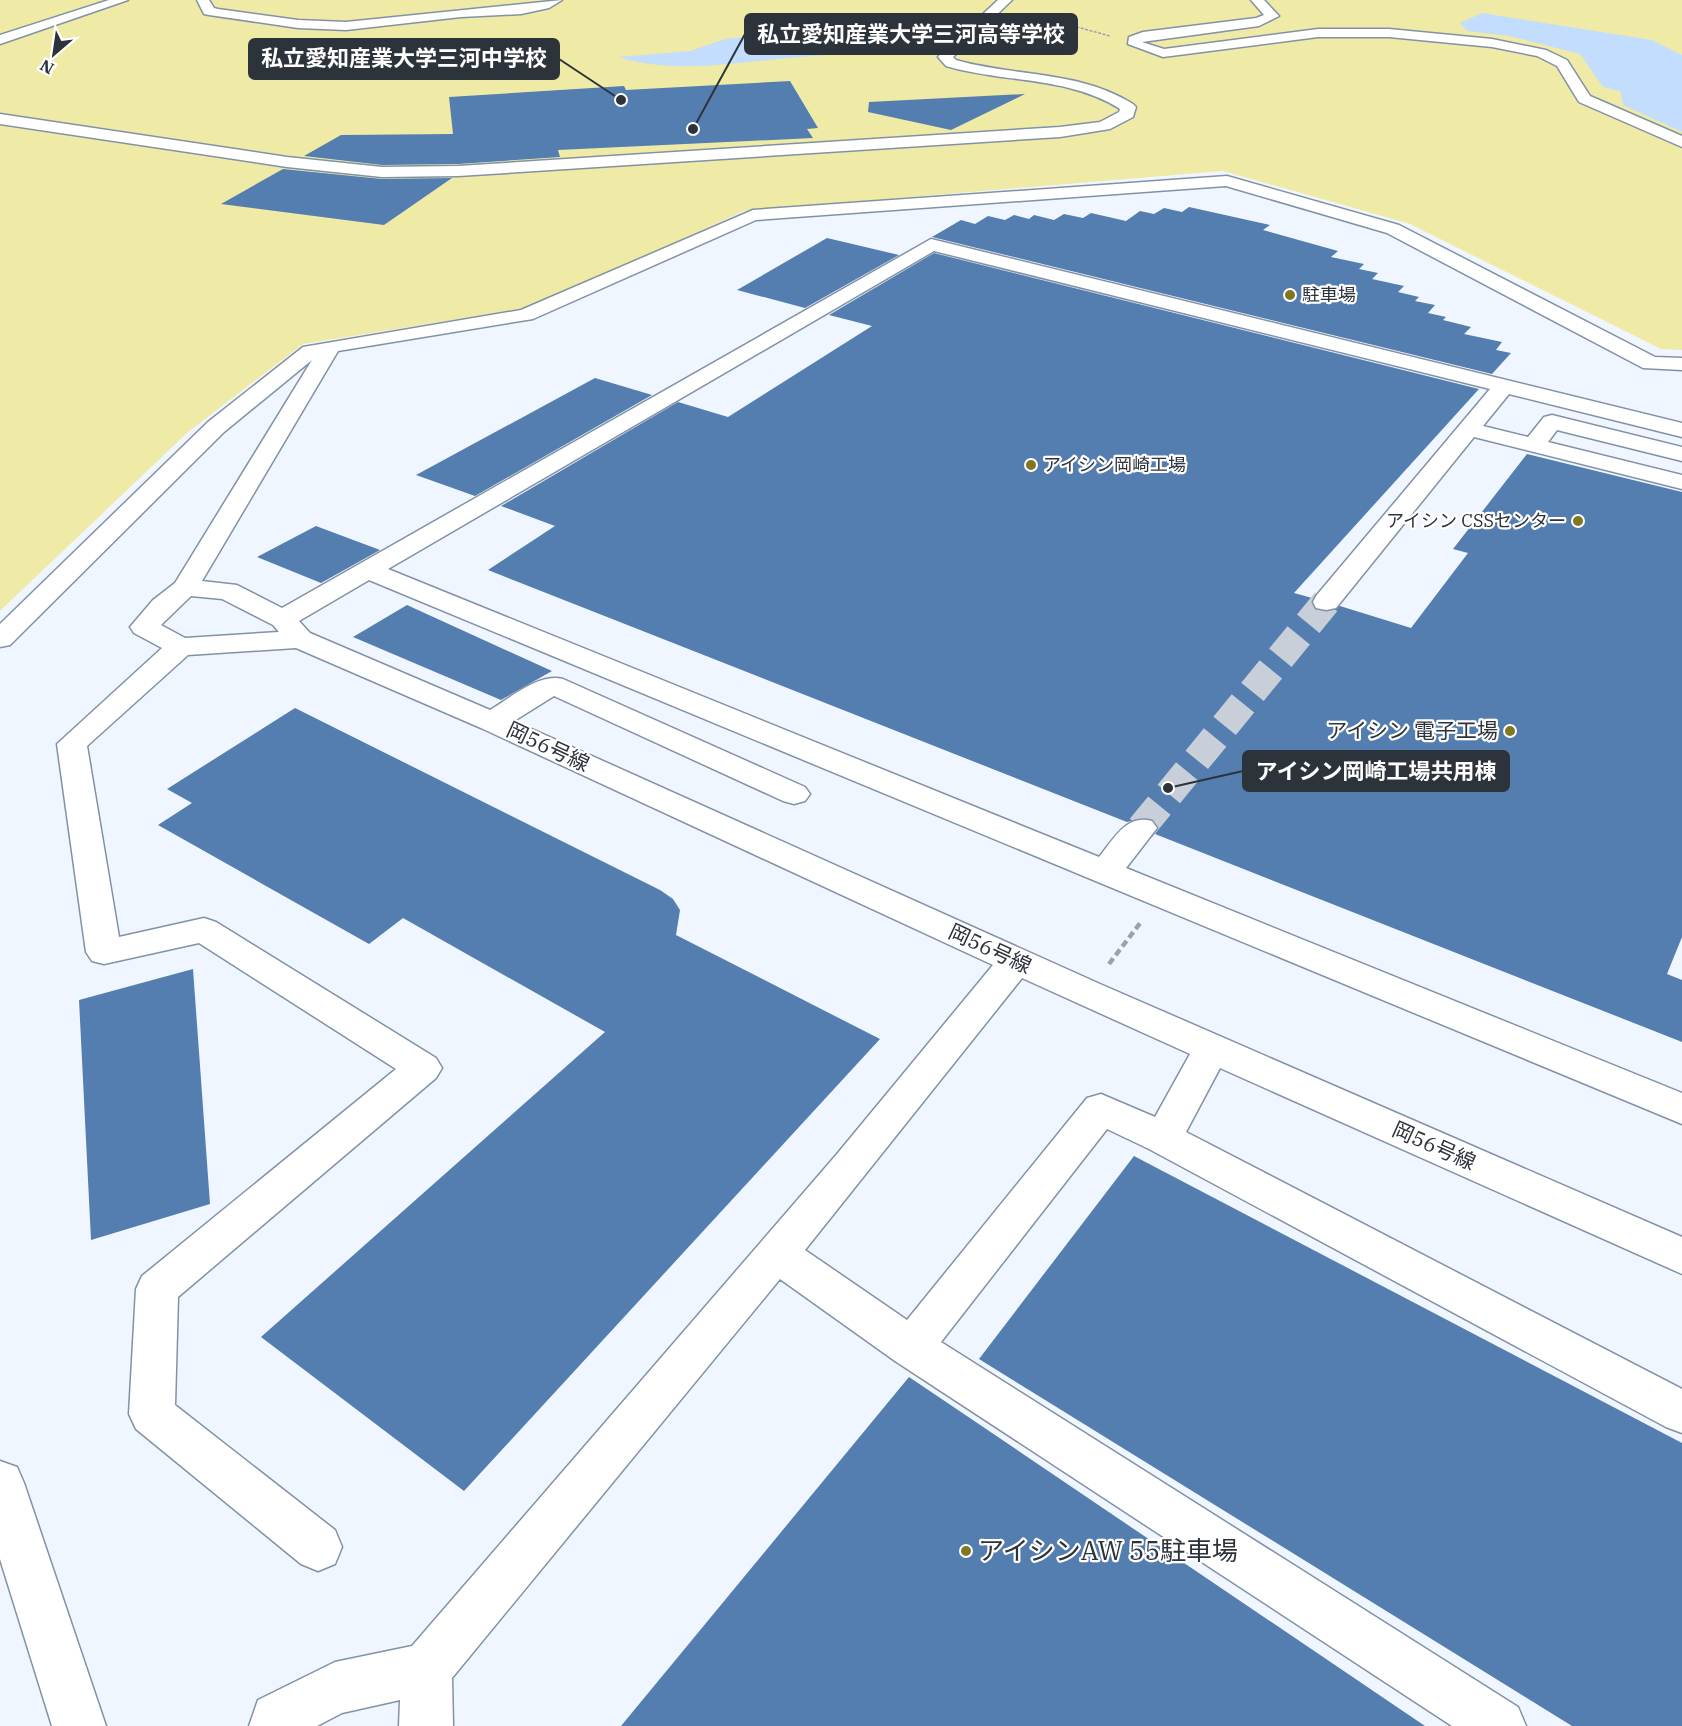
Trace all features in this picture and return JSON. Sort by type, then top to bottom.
[{"type":"street","points":[[0,40],[122,0]]},
{"type":"street","points":[[203,0],[209,11],[218,13],[307,25],[346,26],[461,13],[514,13],[540,8],[556,0]]},
{"type":"street","points":[[0,119],[287,162],[381,172],[458,171],[1060,132],[1100,127],[1119,121],[1127,114],[1128,107],[1119,100],[1098,92],[951,63],[945,57],[1006,0]]},
{"type":"street","points":[[1257,0],[1267,8],[1272,16],[1259,22],[1143,36],[1134,40],[1135,44],[1146,50],[1163,53],[1318,33],[1389,33],[1443,37],[1521,49],[1541,53],[1562,63],[1584,99],[1682,142]]},
{"type":"street","points":[[0,639],[216,427],[310,351],[526,315],[753,215],[1227,181],[1393,229],[1651,363],[1682,364]]},
{"type":"street","points":[[318,1547],[152,1414],[157,1289],[423,1068],[204,930],[104,952],[72,744],[180,647],[291,629],[366,570],[931,245],[1682,430]]},
{"type":"street","points":[[180,647],[144,627],[163,606],[185,588],[331,346]]},
{"type":"street","points":[[1326,602],[1503,387]]},
{"type":"street","points":[[1533,446],[1552,422],[1682,454]]},
{"type":"street","points":[[1468,429],[1682,482]]},
{"type":"street","points":[[366,570],[1682,1109]]},
{"type":"street","name":"岡56号線","points":[[185,588],[228,591],[291,629],[492,722],[1087,993],[1682,1256]]},
{"type":"street","points":[[492,722],[553,685],[794,794]]},
{"type":"street","points":[[1105,872],[1141,828]]},
{"type":"street","points":[[276,1726],[277,1719],[335,1688],[426,1669],[776,1253],[1016,960]]},
{"type":"street","points":[[1163,1138],[1212,1048]]},
{"type":"street","points":[[911,1347],[1101,1109],[1163,1138],[1682,1412]]},
{"type":"street","points":[[776,1253],[911,1347],[1499,1726]]},
{"type":"street","points":[[0,1483],[80,1726]]},
{"type":"street","points":[[426,1669],[426,1726]]},
{"type":"path","points":[[992,15],[1077,27],[1101,35],[1134,40]]},
{"type":"path","points":[[1087,993],[1162,895]]},
{"type":"shaded area","points":[[0,0],[1682,0],[1682,350],[1661,349],[1410,224],[1223,171],[744,211],[534,307],[303,344],[188,432],[0,611]]},
{"type":"water","points":[[1482,13],[1652,40],[1682,55],[1682,132],[1623,105],[1620,91],[1603,87],[1580,54],[1509,36],[1467,31],[1460,23]]},
{"type":"water","points":[[926,15],[891,55],[823,55],[708,66],[662,65],[618,57],[690,51],[725,39],[779,33],[844,16]]},
{"type":"building","points":[[790,81],[818,128],[807,129],[813,138],[558,150],[560,157],[458,164],[382,165],[304,156],[341,135],[453,134],[449,97],[624,86],[626,90]]},
{"type":"building","points":[[1025,94],[951,130],[868,112],[869,102]]},
{"type":"building","points":[[283,169],[382,179],[452,178],[384,225],[221,204]]},
{"type":"building","name":"駐車場","points":[[1189,207],[1270,225],[1263,230],[1338,251],[1331,257],[1364,264],[1359,269],[1378,273],[1372,279],[1404,286],[1398,292],[1419,297],[1415,301],[1435,305],[1428,313],[1446,317],[1443,320],[1471,327],[1464,334],[1502,342],[1496,350],[1511,353],[1492,374],[932,237],[961,220],[975,224],[988,216],[1005,220],[1014,215],[1029,219],[1034,215],[1054,220],[1064,214],[1083,218],[1091,213],[1126,221],[1140,211],[1154,214],[1164,208],[1182,212]]},
{"type":"building","points":[[827,238],[899,255],[805,308],[737,290]]},
{"type":"building","points":[[934,253],[1479,389],[1294,593],[1312,598],[1311,603],[1316,610],[1326,612],[1340,606],[1411,628],[1468,553],[1453,549],[1527,454],[1682,492],[1682,937],[1667,974],[1682,980],[1682,1042],[1155,834],[1159,828],[1152,819],[1143,818],[1127,822],[488,570],[555,526],[501,506],[678,402],[728,417],[872,326],[829,315]]},
{"type":"building","points":[[595,378],[652,395],[475,496],[416,475]]},
{"type":"building","points":[[316,526],[380,550],[321,583],[257,557]]},
{"type":"building","points":[[407,605],[552,671],[501,700],[353,637]]},
{"type":"building","points":[[295,708],[660,890],[673,899],[680,910],[676,935],[880,1039],[464,1491],[261,1337],[605,1032],[403,918],[369,944],[158,825],[192,803],[167,789]]},
{"type":"building","points":[[193,969],[210,1204],[91,1240],[79,1000]]},
{"type":"building","points":[[1134,1156],[1682,1443],[1682,1726],[1572,1726],[979,1359]]},
{"type":"building","name":"アイシンAW 55駐車場","points":[[909,1377],[958,1410],[1425,1726],[621,1726]]},
{"type":"tunnel","points":[[1141,828],[1326,602]]},
{"type":"place","name":"私立愛知産業大学三河中学校","points":[[621,100]]},
{"type":"place","name":"私立愛知産業大学三河高等学校","points":[[693,129]]},
{"type":"place","name":"駐車場","points":[[1290,295]]},
{"type":"place","name":"アイシン岡崎工場","points":[[1031,465]]},
{"type":"place","name":"アイシン CSSセンター","points":[[1578,521]]},
{"type":"place","name":"アイシン 電子工場","points":[[1510,731]]},
{"type":"place","name":"アイシン岡崎工場共用棟","points":[[1168,788]]},
{"type":"place","name":"アイシンAW 55駐車場","points":[[966,1551]]}]
